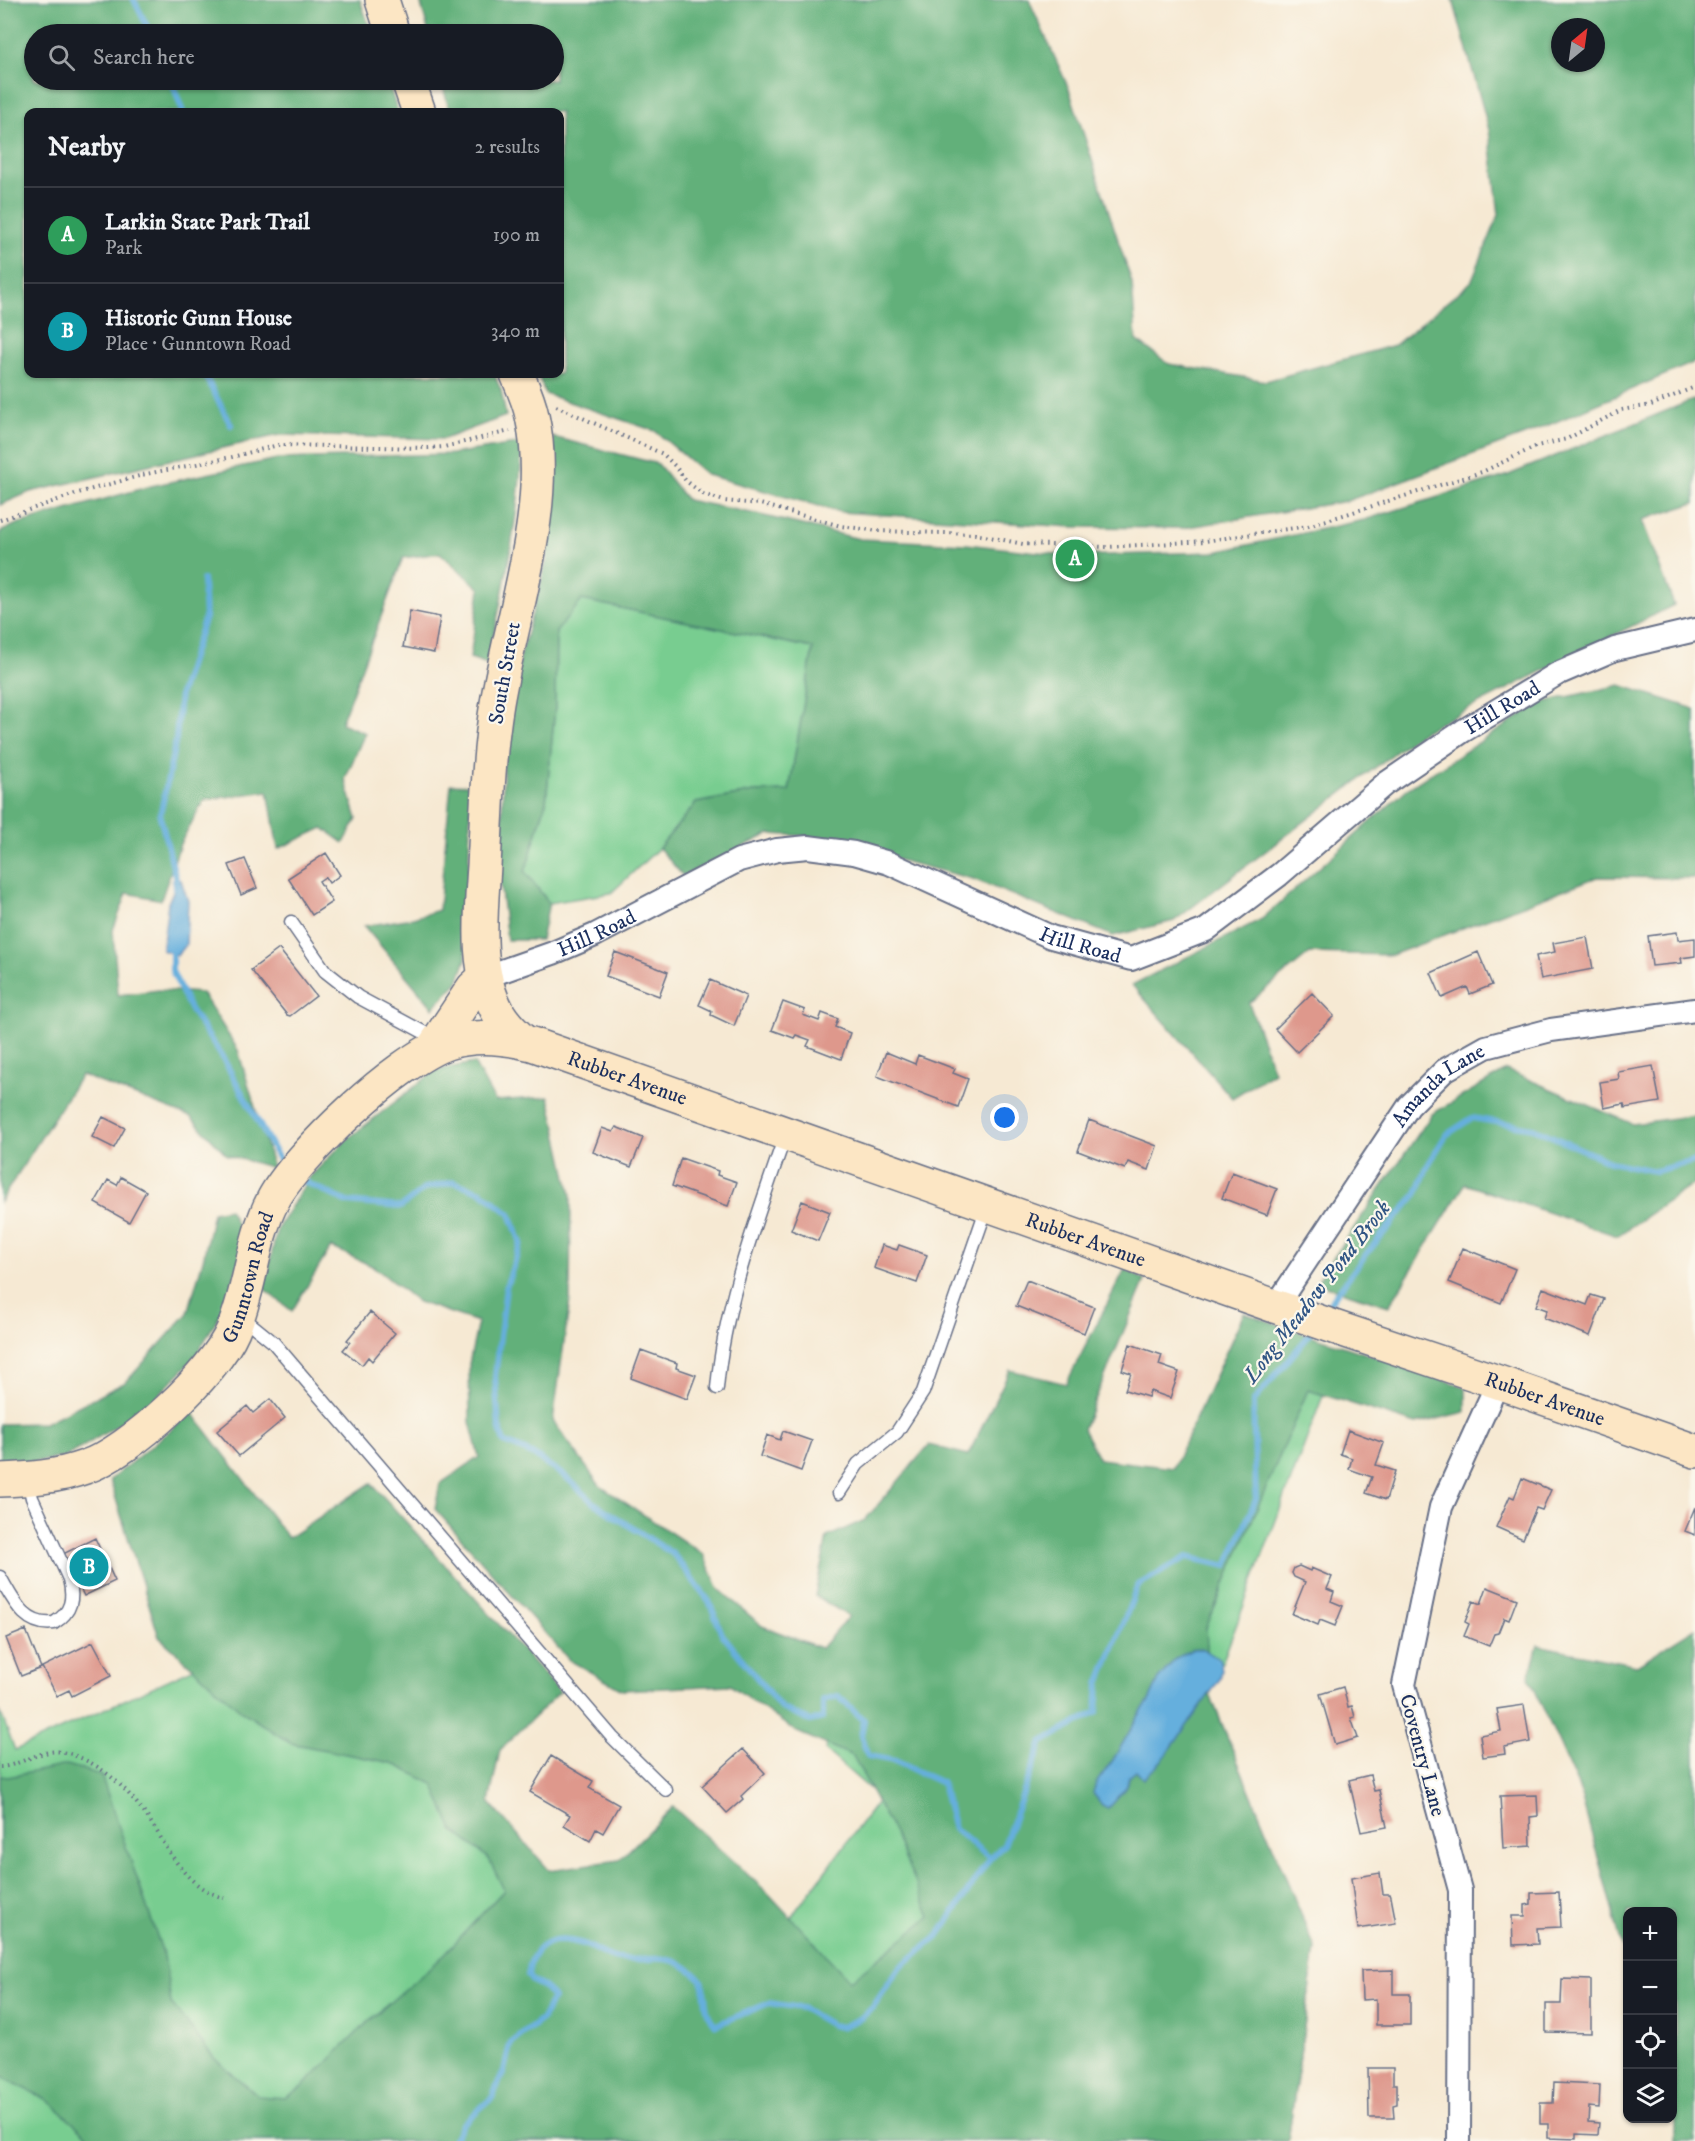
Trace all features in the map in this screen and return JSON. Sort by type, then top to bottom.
[{"type":"street","points":[[382,0],[390,24]]},
{"type":"street","points":[[411,90],[418,108]]},
{"type":"street","name":"South Street","points":[[523,1041],[499,1013],[485,977],[481,932],[493,732],[536,510],[537,476],[527,402]]},
{"type":"street","name":"Hill Road","points":[[485,977],[553,953],[595,935],[739,860],[777,850],[808,847],[854,853],[889,863],[1051,937],[1131,959],[1206,930],[1279,875],[1385,784],[1463,731],[1557,674],[1615,649],[1695,630]]},
{"type":"street","points":[[433,1048],[473,988],[485,977]]},
{"type":"street","name":"Amanda Lane","points":[[1289,1311],[1409,1106],[1444,1070],[1486,1047],[1551,1030],[1695,1010]]},
{"type":"street","name":"Gunntown Road","points":[[14,1479],[65,1473],[87,1467],[134,1439],[176,1402],[209,1366],[226,1342],[239,1315],[264,1221],[274,1198],[293,1172],[328,1134],[412,1061],[433,1048],[475,1037]]},
{"type":"street","name":"Rubber Avenue","points":[[475,1037],[523,1041],[1337,1328],[1695,1451]]},
{"type":"street","name":"Coventry Lane","points":[[1459,2141],[1460,1890],[1404,1684],[1441,1507],[1498,1382]]},
{"type":"lane","points":[[291,922],[325,971],[358,998],[426,1033],[433,1048]]},
{"type":"lane","points":[[717,1388],[722,1342],[731,1303],[786,1132]]},
{"type":"lane","points":[[839,1493],[858,1464],[897,1432],[922,1392],[988,1204]]},
{"type":"lane","points":[[239,1315],[273,1342],[612,1737],[666,1791]]},
{"type":"lane","points":[[0,1577],[22,1613],[36,1622],[54,1623],[67,1611],[73,1593],[69,1579],[32,1497],[14,1479]]},
{"type":"path","points":[[0,520],[69,496],[146,474],[232,457],[278,445],[368,448],[436,447],[506,431],[527,402],[559,407],[663,454],[686,481],[703,494],[724,501],[760,504],[841,526],[869,530],[975,534],[1023,544],[1108,547],[1205,541],[1308,526],[1482,472],[1538,446],[1567,439],[1621,410],[1651,405],[1695,387]]},
{"type":"path","points":[[0,1767],[60,1751],[88,1761],[113,1778],[142,1809],[172,1856],[192,1882],[208,1893],[224,1898]]},
{"type":"green space","points":[[0,0],[360,0],[368,24],[24,24],[24,90],[390,90],[397,108],[24,108],[24,378],[496,378],[501,390],[506,416],[444,439],[279,435],[30,492],[0,505]]},
{"type":"green space","points":[[420,0],[1029,0],[1069,89],[1132,283],[1136,340],[1169,364],[1266,381],[1395,345],[1471,282],[1499,215],[1489,130],[1453,0],[1695,0],[1695,362],[1530,433],[1347,501],[1183,528],[1072,527],[840,512],[707,475],[655,431],[545,394],[539,378],[564,378],[564,108],[449,108],[444,90],[564,90],[564,24],[426,24]]},
{"type":"green space","points":[[1695,399],[1695,503],[1642,520],[1674,605],[1422,732],[1174,921],[1113,936],[973,879],[805,836],[769,834],[683,876],[659,848],[696,803],[754,792],[789,791],[813,648],[582,600],[556,632],[555,707],[546,802],[525,872],[549,903],[541,940],[507,940],[500,882],[504,749],[521,654],[547,560],[555,481],[553,437],[658,464],[687,500],[860,539],[966,544],[1074,556],[1215,552],[1364,520],[1506,476]]},
{"type":"green space","points":[[522,443],[514,526],[488,664],[470,658],[480,589],[440,553],[403,558],[341,723],[365,733],[345,779],[357,819],[344,843],[323,828],[278,849],[268,791],[204,800],[180,844],[161,900],[127,893],[113,930],[118,995],[159,990],[202,993],[238,1050],[273,1168],[227,1155],[191,1117],[81,1075],[0,1202],[0,532],[17,524],[151,486],[277,459],[452,454]]},
{"type":"green space","points":[[582,600],[813,648],[789,791],[754,792],[696,803],[659,848],[611,893],[549,903],[525,872],[546,802],[555,707],[556,631]]},
{"type":"green space","points":[[1620,685],[1695,709],[1695,878],[1597,877],[1392,955],[1310,953],[1249,1003],[1274,1072],[1232,1098],[1132,985],[1262,919],[1407,789],[1540,703]]},
{"type":"green space","points":[[451,784],[471,785],[466,959],[458,982],[433,1008],[364,926],[413,918],[439,910]]},
{"type":"green space","points":[[474,1063],[495,1101],[549,1097],[571,1195],[570,1300],[553,1421],[600,1486],[703,1554],[719,1589],[762,1626],[821,1648],[849,1616],[815,1596],[827,1537],[865,1520],[929,1445],[968,1455],[1010,1370],[1066,1384],[1125,1269],[1145,1280],[1083,1429],[1099,1459],[1173,1468],[1244,1313],[1466,1387],[1466,1412],[1416,1424],[1308,1390],[1206,1628],[1210,1695],[1315,1948],[1288,2141],[95,2141],[46,2099],[0,2076],[0,1776],[8,1777],[67,1765],[101,1775],[164,1956],[171,2003],[215,2059],[258,2096],[285,2098],[302,2087],[373,2017],[438,1961],[504,1890],[489,1859],[453,1830],[433,1784],[392,1763],[290,1743],[240,1710],[159,1637],[110,1480],[192,1412],[288,1538],[371,1483],[560,1692],[500,1750],[489,1802],[549,1870],[619,1860],[673,1807],[768,1893],[850,1981],[930,1916],[893,1831],[853,1756],[795,1731],[730,1685],[622,1690],[569,1660],[435,1509],[440,1484],[479,1457],[470,1422],[469,1364],[478,1322],[418,1302],[374,1267],[331,1247],[292,1311],[264,1289],[277,1229],[309,1178],[345,1141],[436,1070]]},
{"type":"green space","points":[[1506,1070],[1633,1124],[1695,1115],[1695,1183],[1617,1236],[1465,1184],[1389,1306],[1316,1283],[1432,1114]]},
{"type":"green space","points":[[229,1209],[244,1239],[229,1298],[196,1356],[146,1408],[66,1457],[33,1462],[0,1463],[0,1424],[45,1423],[126,1382],[188,1313],[204,1256],[213,1212]]},
{"type":"green space","points":[[1244,1313],[1341,1348],[1210,1695],[1315,1948],[1288,2141],[0,2141],[0,1711],[15,1750],[308,1616],[690,2052],[880,1798],[825,1750],[918,1478],[1129,1565]]},
{"type":"green space","points":[[1695,1628],[1695,2141],[1675,2141],[1675,2123],[1677,2123],[1677,1907],[1623,1907],[1623,1949],[1579,1788],[1529,1677],[1538,1645],[1637,1665]]},
{"type":"water","points":[[181,880],[188,901],[186,944],[177,955],[162,950],[168,903],[174,889],[173,881]]},
{"type":"water","points":[[1193,1649],[1203,1649],[1219,1659],[1222,1669],[1220,1679],[1164,1758],[1143,1779],[1136,1771],[1129,1777],[1127,1786],[1108,1808],[1102,1805],[1093,1793],[1096,1783],[1149,1701],[1160,1677],[1176,1658]]},
{"type":"building","points":[[410,611],[440,617],[434,653],[403,647]]},
{"type":"building","points":[[326,853],[340,875],[329,883],[325,877],[319,881],[332,902],[312,915],[288,878]]},
{"type":"building","points":[[245,859],[257,888],[241,895],[229,865]]},
{"type":"building","points":[[1677,932],[1678,940],[1695,938],[1695,956],[1681,958],[1682,963],[1652,966],[1648,936]]},
{"type":"building","points":[[1587,937],[1593,969],[1541,979],[1536,956],[1555,952],[1553,943]]},
{"type":"building","points":[[279,949],[316,996],[290,1016],[251,970]]},
{"type":"building","points":[[615,952],[668,972],[659,996],[606,976]]},
{"type":"building","points":[[1478,952],[1492,985],[1470,994],[1467,987],[1442,998],[1431,973]]},
{"type":"building","points":[[710,980],[746,996],[734,1026],[711,1015],[712,1011],[699,1005]]},
{"type":"building","points":[[1312,993],[1334,1016],[1297,1052],[1275,1029]]},
{"type":"building","points":[[783,1002],[805,1010],[803,1015],[819,1021],[822,1013],[838,1019],[835,1027],[850,1033],[841,1059],[807,1046],[810,1040],[796,1035],[794,1038],[772,1030]]},
{"type":"building","points":[[886,1052],[915,1064],[918,1055],[955,1069],[953,1073],[968,1079],[958,1107],[877,1076]]},
{"type":"building","points":[[1653,1066],[1660,1102],[1625,1108],[1624,1104],[1604,1108],[1600,1082],[1619,1079],[1618,1072]]},
{"type":"building","points":[[103,1117],[125,1128],[114,1148],[92,1137]]},
{"type":"building","points":[[1089,1120],[1157,1146],[1149,1170],[1128,1162],[1125,1169],[1078,1151]]},
{"type":"building","points":[[616,1127],[643,1138],[631,1167],[593,1152],[602,1128],[613,1132]]},
{"type":"building","points":[[681,1158],[718,1171],[717,1175],[737,1182],[728,1206],[672,1186]]},
{"type":"building","points":[[1232,1172],[1277,1189],[1267,1215],[1222,1198]]},
{"type":"building","points":[[121,1177],[146,1191],[129,1222],[95,1203],[108,1180],[117,1185]]},
{"type":"building","points":[[802,1201],[830,1212],[818,1241],[791,1230]]},
{"type":"building","points":[[882,1245],[897,1250],[899,1245],[927,1255],[917,1283],[874,1268]]},
{"type":"building","points":[[1463,1248],[1515,1269],[1501,1303],[1449,1282]]},
{"type":"building","points":[[1027,1280],[1094,1307],[1084,1333],[1016,1306]]},
{"type":"building","points":[[1543,1288],[1587,1305],[1591,1295],[1604,1299],[1590,1336],[1544,1318],[1547,1310],[1536,1306]]},
{"type":"building","points":[[370,1312],[395,1333],[372,1361],[368,1357],[362,1365],[343,1350],[350,1342],[347,1340]]},
{"type":"building","points":[[1130,1344],[1162,1355],[1159,1365],[1179,1372],[1170,1398],[1150,1391],[1148,1397],[1125,1390],[1131,1373],[1122,1370]]},
{"type":"building","points":[[641,1350],[677,1363],[676,1368],[696,1375],[687,1399],[631,1378]]},
{"type":"building","points":[[270,1399],[285,1418],[239,1456],[217,1431],[247,1406],[253,1413]]},
{"type":"building","points":[[1348,1430],[1384,1443],[1376,1465],[1395,1471],[1386,1500],[1366,1493],[1372,1477],[1349,1469],[1352,1458],[1340,1454]]},
{"type":"building","points":[[783,1431],[812,1441],[801,1471],[760,1456],[767,1435],[780,1440]]},
{"type":"building","points":[[1522,1478],[1551,1490],[1542,1510],[1536,1508],[1523,1539],[1496,1527],[1510,1496],[1514,1498]]},
{"type":"building","points":[[1695,1507],[1695,1535],[1685,1531]]},
{"type":"building","points":[[95,1538],[115,1581],[84,1596],[63,1554]]},
{"type":"building","points":[[1299,1566],[1310,1571],[1311,1568],[1332,1577],[1327,1589],[1334,1592],[1331,1601],[1343,1606],[1335,1626],[1320,1620],[1318,1625],[1292,1614],[1305,1582],[1294,1577],[1292,1573],[1294,1568]]},
{"type":"building","points":[[1487,1587],[1517,1599],[1509,1620],[1504,1618],[1489,1646],[1464,1636],[1469,1624],[1465,1622],[1473,1601],[1481,1604]]},
{"type":"building","points":[[26,1630],[41,1668],[21,1676],[6,1638]]},
{"type":"building","points":[[93,1642],[111,1676],[72,1696],[69,1690],[57,1696],[42,1667]]},
{"type":"building","points":[[1343,1687],[1348,1707],[1352,1706],[1355,1717],[1351,1718],[1358,1738],[1335,1745],[1320,1694]]},
{"type":"building","points":[[1524,1705],[1530,1742],[1504,1747],[1505,1754],[1483,1757],[1480,1735],[1501,1731],[1497,1709]]},
{"type":"building","points":[[743,1749],[765,1773],[741,1796],[743,1799],[727,1813],[702,1786]]},
{"type":"building","points":[[551,1756],[593,1781],[589,1788],[619,1805],[603,1833],[596,1829],[590,1841],[564,1825],[570,1815],[530,1792]]},
{"type":"building","points":[[1370,1775],[1374,1791],[1379,1790],[1387,1827],[1361,1832],[1349,1780]]},
{"type":"building","points":[[1537,1795],[1538,1816],[1530,1817],[1531,1846],[1503,1848],[1500,1796]]},
{"type":"building","points":[[1380,1873],[1383,1894],[1390,1894],[1396,1923],[1358,1929],[1351,1878]]},
{"type":"building","points":[[1559,1892],[1561,1927],[1537,1928],[1538,1944],[1513,1945],[1512,1916],[1525,1916],[1525,1905],[1531,1904],[1531,1893]]},
{"type":"building","points":[[1393,1970],[1393,1994],[1410,1994],[1410,2025],[1376,2025],[1376,1999],[1362,2000],[1361,1971]]},
{"type":"building","points":[[1562,1979],[1591,1980],[1591,2033],[1546,2032],[1546,2004],[1561,2004]]},
{"type":"building","points":[[1368,2068],[1393,2068],[1393,2084],[1397,2084],[1397,2104],[1393,2105],[1394,2118],[1369,2118]]},
{"type":"building","points":[[1554,2083],[1600,2085],[1599,2108],[1589,2107],[1588,2122],[1599,2123],[1598,2135],[1576,2134],[1576,2139],[1548,2138],[1548,2124],[1540,2124],[1540,2103],[1553,2103]]},
{"type":"waterway","points":[[134,0],[146,24]]},
{"type":"waterway","points":[[175,90],[182,108]]},
{"type":"waterway","points":[[206,378],[231,425]]},
{"type":"waterway","points":[[175,888],[176,879],[160,816],[176,739],[180,694],[205,617],[203,580]]},
{"type":"waterway","points":[[172,946],[172,971],[190,1009],[221,1055],[281,1163],[285,1166]]},
{"type":"waterway","name":"Long Meadow Pond Brook","points":[[1322,1313],[1367,1253],[1417,1193],[1428,1165],[1446,1135],[1472,1118],[1533,1128],[1610,1162],[1655,1171],[1695,1161]]},
{"type":"waterway","points":[[299,1179],[347,1202],[401,1207],[425,1188],[454,1182],[482,1192],[510,1214],[521,1243],[506,1287],[495,1377],[499,1427],[504,1442],[532,1454],[566,1477],[594,1503],[673,1554],[709,1601],[722,1634],[781,1708],[810,1721],[823,1718],[823,1700],[838,1696],[864,1720],[861,1736],[868,1756],[895,1761],[942,1783],[954,1829],[990,1858]]},
{"type":"waterway","name":"Long Meadow Pond Brook","points":[[453,2141],[462,2124],[492,2098],[504,2071],[510,2044],[542,2019],[553,1998],[544,1987],[532,1981],[528,1976],[533,1957],[538,1950],[552,1942],[560,1940],[580,1943],[610,1957],[677,1962],[700,1979],[708,2015],[716,2025],[769,2003],[802,2008],[831,2025],[841,2027],[861,2018],[873,2007],[899,1968],[939,1935],[990,1858],[1004,1845],[1042,1742],[1097,1712],[1099,1684],[1138,1585],[1187,1557],[1227,1566],[1256,1499],[1253,1402],[1312,1329]]},
{"type":"place","name":"Larkin State Park Trail","points":[[1075,559]]},
{"type":"place","name":"Historic Gunn House","points":[[89,1567]]}]
